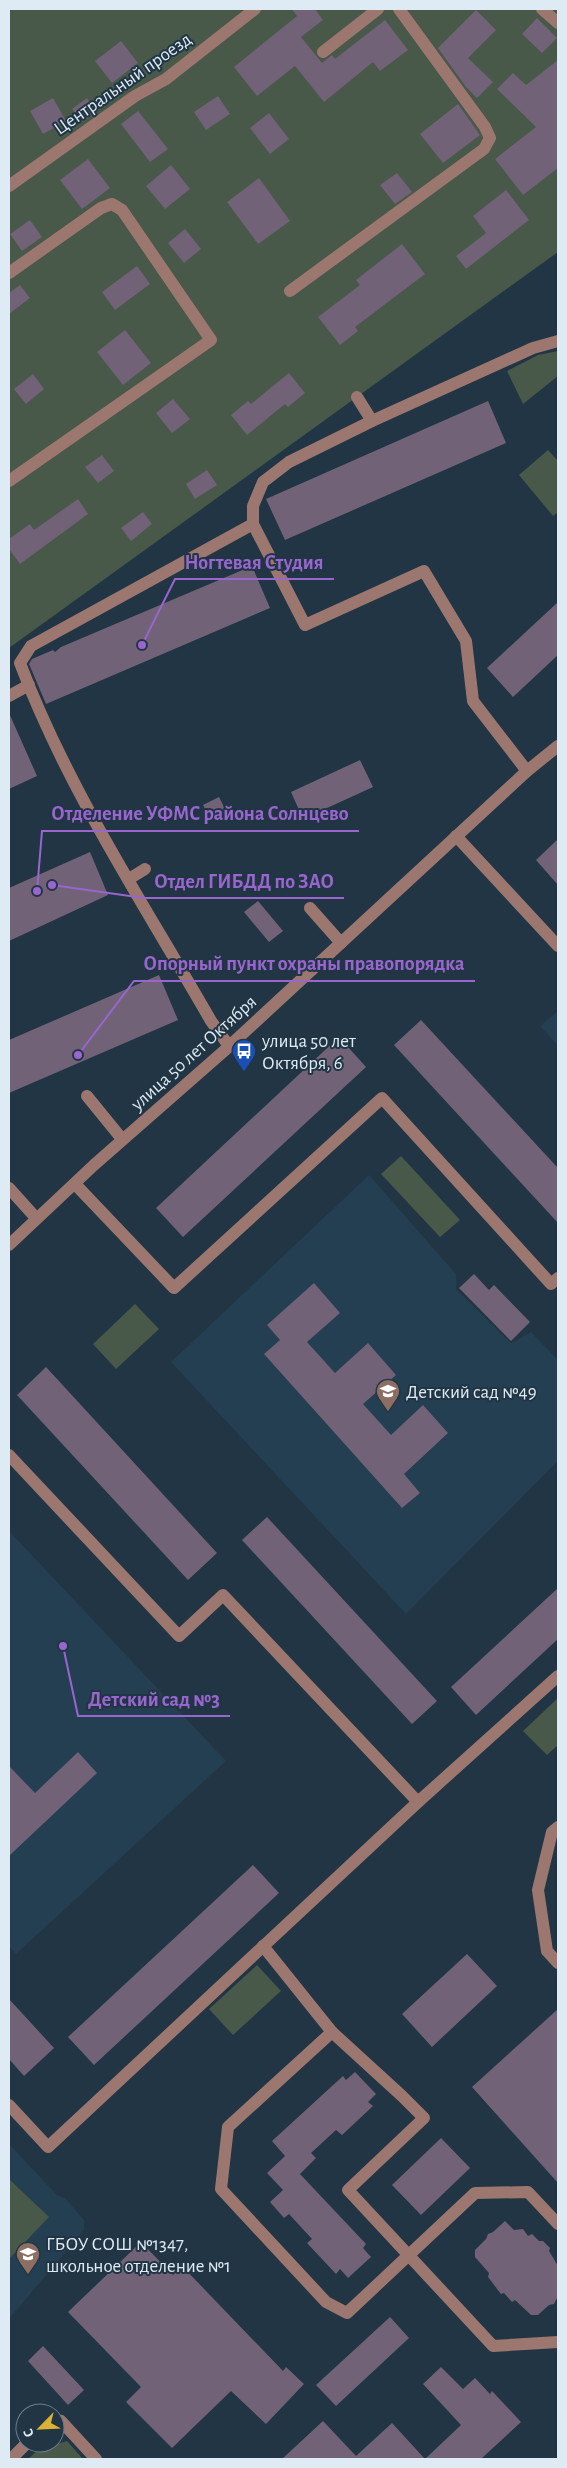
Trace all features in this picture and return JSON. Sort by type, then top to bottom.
[{"type":"street","name":"Центральный проезд","points":[[9,186],[135,96],[166,79],[255,9]]},
{"type":"street","points":[[323,52],[378,9]]},
{"type":"street","points":[[290,291],[484,149],[490,138],[485,127],[399,9]]},
{"type":"street","points":[[542,9],[558,24]]},
{"type":"street","points":[[9,273],[101,208],[112,204],[122,210],[211,340],[9,482]]},
{"type":"street","points":[[527,771],[473,701],[466,641],[424,571],[305,625],[253,524],[253,506],[263,482],[289,462],[372,420],[533,348],[558,341]]},
{"type":"street","points":[[357,397],[372,420]]},
{"type":"street","points":[[229,1046],[212,1021],[94,820],[28,685],[20,663],[31,646],[253,524]]},
{"type":"street","points":[[9,696],[28,685]]},
{"type":"street","name":"улица 50 лет Октября","points":[[9,1245],[122,1139],[229,1046],[527,771],[558,746]]},
{"type":"street","points":[[456,836],[558,946]]},
{"type":"street","points":[[129,880],[145,869]]},
{"type":"street","points":[[310,908],[342,943]]},
{"type":"street","points":[[87,1096],[122,1139]]},
{"type":"street","points":[[75,1184],[174,1288],[382,1098],[551,1284],[558,1278]]},
{"type":"street","points":[[9,1188],[36,1218]]},
{"type":"street","points":[[9,1455],[179,1636],[223,1595],[418,1802]]},
{"type":"street","points":[[9,2106],[48,2147],[418,1802],[558,1676]]},
{"type":"street","points":[[558,1826],[552,1832],[538,1890],[547,1950],[558,1963]]},
{"type":"street","points":[[263,1946],[332,2032],[424,2118],[348,2190],[493,2346],[558,2342]]},
{"type":"street","points":[[332,2032],[228,2127],[221,2189],[326,2302],[347,2313],[410,2256],[475,2193],[528,2192],[558,2224]]},
{"type":"street","points":[[65,2425],[96,2459]]},
{"type":"shaded area","points":[[558,1011],[558,1046],[540,1026]]},
{"type":"shaded area","name":"Детский сад №49","points":[[369,1175],[456,1274],[456,1289],[511,1343],[531,1332],[558,1360],[558,1461],[406,1614],[171,1362]]},
{"type":"shaded area","points":[[9,1531],[226,1761],[16,1954],[9,1946]]},
{"type":"shaded area","name":"ГБОУ СОШ №1347, школьное отделение №1","points":[[9,2144],[57,2195],[65,2198],[84,2220],[84,2230],[9,2319]]},
{"type":"green space","points":[[9,9],[558,9],[558,252],[9,648]]},
{"type":"green space","points":[[558,351],[558,376],[523,404],[507,371],[538,355]]},
{"type":"green space","points":[[548,450],[558,461],[558,512],[553,516],[519,475]]},
{"type":"green space","points":[[401,1156],[460,1220],[440,1237],[381,1174]]},
{"type":"green space","points":[[135,1304],[159,1329],[116,1369],[93,1344]]},
{"type":"green space","points":[[558,1698],[558,1745],[547,1755],[523,1731]]},
{"type":"green space","points":[[257,1965],[281,1991],[233,2035],[209,2009]]},
{"type":"green space","points":[[9,2179],[49,2217],[9,2259]]},
{"type":"green space","points":[[67,2441],[83,2459],[28,2459],[35,2453],[65,2453],[65,2442]]},
{"type":"building","points":[[292,9],[315,9],[323,20],[301,37],[322,63],[332,55],[335,59],[385,20],[408,50],[380,71],[373,62],[324,102],[295,66],[257,96],[234,67],[297,16]]},
{"type":"building","points":[[476,10],[496,30],[468,58],[493,82],[477,98],[466,87],[438,48]]},
{"type":"building","points":[[537,18],[557,38],[542,53],[522,34]]},
{"type":"building","points":[[121,41],[138,63],[112,83],[95,61]]},
{"type":"building","points":[[558,60],[558,168],[523,195],[495,159],[536,127],[497,89],[513,73],[526,85]]},
{"type":"building","points":[[218,96],[230,114],[206,130],[194,112]]},
{"type":"building","points":[[53,98],[66,121],[43,134],[30,111]]},
{"type":"building","points":[[87,98],[96,112],[82,122],[72,109]]},
{"type":"building","points":[[458,104],[480,135],[443,163],[420,134]]},
{"type":"building","points":[[138,111],[168,149],[150,162],[121,124]]},
{"type":"building","points":[[269,113],[289,139],[270,154],[250,128]]},
{"type":"building","points":[[88,159],[110,188],[82,209],[60,180]]},
{"type":"building","points":[[171,165],[190,189],[165,209],[146,186]]},
{"type":"building","points":[[397,173],[412,192],[395,204],[380,185]]},
{"type":"building","points":[[259,178],[290,221],[258,244],[227,202]]},
{"type":"building","points":[[506,190],[529,220],[466,269],[456,256],[486,233],[473,216]]},
{"type":"building","points":[[30,220],[42,237],[22,251],[10,234]]},
{"type":"building","points":[[185,229],[201,249],[184,263],[168,243]]},
{"type":"building","points":[[402,244],[425,274],[355,327],[358,331],[340,345],[318,317],[360,285],[356,280]]},
{"type":"building","points":[[137,266],[150,284],[115,310],[102,292]]},
{"type":"building","points":[[20,285],[30,298],[9,314],[9,293]]},
{"type":"building","points":[[125,330],[151,363],[123,385],[97,352]]},
{"type":"building","points":[[289,373],[305,393],[288,407],[285,404],[247,435],[231,415],[248,401],[251,404]]},
{"type":"building","points":[[33,374],[44,389],[26,404],[14,389]]},
{"type":"building","points":[[173,399],[190,419],[172,433],[156,413]]},
{"type":"building","points":[[488,401],[506,443],[285,540],[266,499]]},
{"type":"building","points":[[102,455],[114,471],[98,483],[85,467]]},
{"type":"building","points":[[207,470],[217,485],[195,499],[186,484]]},
{"type":"building","points":[[78,499],[88,514],[20,564],[9,549],[9,539],[30,524],[34,530]]},
{"type":"building","points":[[143,512],[152,524],[131,541],[121,528]]},
{"type":"building","points":[[252,566],[270,608],[46,704],[29,664],[32,659],[53,650],[55,652],[61,647]]},
{"type":"building","points":[[558,602],[558,655],[513,697],[487,668]]},
{"type":"building","points":[[9,713],[37,776],[9,789]]},
{"type":"building","points":[[360,760],[373,787],[303,819],[291,792]]},
{"type":"building","points":[[219,797],[227,813],[211,821],[203,805]]},
{"type":"building","points":[[558,839],[558,885],[536,860]]},
{"type":"building","points":[[90,852],[108,895],[9,941],[9,888]]},
{"type":"building","points":[[258,901],[283,931],[269,942],[244,912]]},
{"type":"building","points":[[159,975],[178,1020],[9,1093],[9,1040]]},
{"type":"building","points":[[421,1020],[558,1168],[558,1223],[394,1045]]},
{"type":"building","points":[[339,1037],[366,1067],[183,1237],[156,1208]]},
{"type":"building","points":[[474,1274],[489,1290],[494,1285],[530,1322],[511,1341],[459,1288]]},
{"type":"building","points":[[314,1283],[340,1313],[307,1342],[335,1373],[368,1343],[396,1375],[363,1404],[391,1435],[423,1405],[448,1433],[404,1474],[420,1493],[402,1508],[264,1354],[280,1340],[267,1325]]},
{"type":"building","points":[[46,1367],[217,1553],[188,1580],[17,1395]]},
{"type":"building","points":[[267,1517],[437,1701],[412,1724],[242,1540]]},
{"type":"building","points":[[558,1588],[558,1639],[476,1715],[451,1687]]},
{"type":"building","points":[[78,1752],[97,1773],[9,1856],[9,1766],[35,1793]]},
{"type":"building","points":[[253,1865],[279,1893],[94,2065],[68,2037]]},
{"type":"building","points":[[467,1954],[497,1986],[432,2047],[402,2014]]},
{"type":"building","points":[[9,1999],[54,2048],[24,2076],[9,2059]]},
{"type":"building","points":[[558,2009],[558,2183],[472,2087]]},
{"type":"building","points":[[355,2072],[376,2094],[368,2102],[373,2106],[342,2135],[336,2130],[311,2153],[316,2158],[300,2174],[366,2244],[363,2248],[371,2257],[348,2278],[340,2269],[336,2274],[307,2243],[312,2239],[289,2214],[284,2218],[270,2202],[283,2190],[267,2173],[285,2156],[272,2141],[343,2076],[346,2080]]},
{"type":"building","points":[[441,2138],[470,2168],[421,2215],[392,2185]]},
{"type":"building","points":[[505,2221],[514,2230],[523,2229],[528,2236],[532,2234],[539,2241],[543,2241],[550,2248],[549,2251],[558,2266],[558,2296],[554,2304],[549,2305],[538,2315],[531,2315],[515,2300],[512,2302],[504,2293],[501,2294],[488,2277],[489,2273],[475,2257],[475,2250],[486,2239],[488,2234]]},
{"type":"building","points":[[141,2242],[173,2275],[182,2266],[283,2371],[286,2367],[304,2384],[266,2424],[231,2391],[172,2448],[126,2402],[141,2387],[68,2312]]},
{"type":"building","points":[[390,2317],[409,2338],[336,2406],[316,2385]]},
{"type":"building","points":[[43,2346],[84,2390],[68,2405],[28,2361]]},
{"type":"building","points":[[441,2367],[463,2389],[475,2378],[490,2394],[492,2391],[521,2422],[481,2459],[425,2459],[461,2425],[423,2384]]},
{"type":"building","points":[[323,2421],[356,2456],[392,2423],[425,2459],[282,2459]]},
{"type":"place","name":"Ногтевая Студия","points":[[142,645]]},
{"type":"place","name":"Отдел ГИБДД по ЗАО","points":[[52,885]]},
{"type":"place","name":"Отделение УФМС района Солнцево","points":[[37,891]]},
{"type":"place","name":"Опорный пункт охраны правопорядка","points":[[78,1055]]},
{"type":"place","name":"улица 50 лет Октября, 6","points":[[244,1072]]},
{"type":"place","name":"Детский сад №49","points":[[388,1412]]},
{"type":"place","name":"Детский сад №3","points":[[63,1646]]},
{"type":"place","name":"ГБОУ СОШ №1347, школьное отделение №1","points":[[28,2275]]}]
